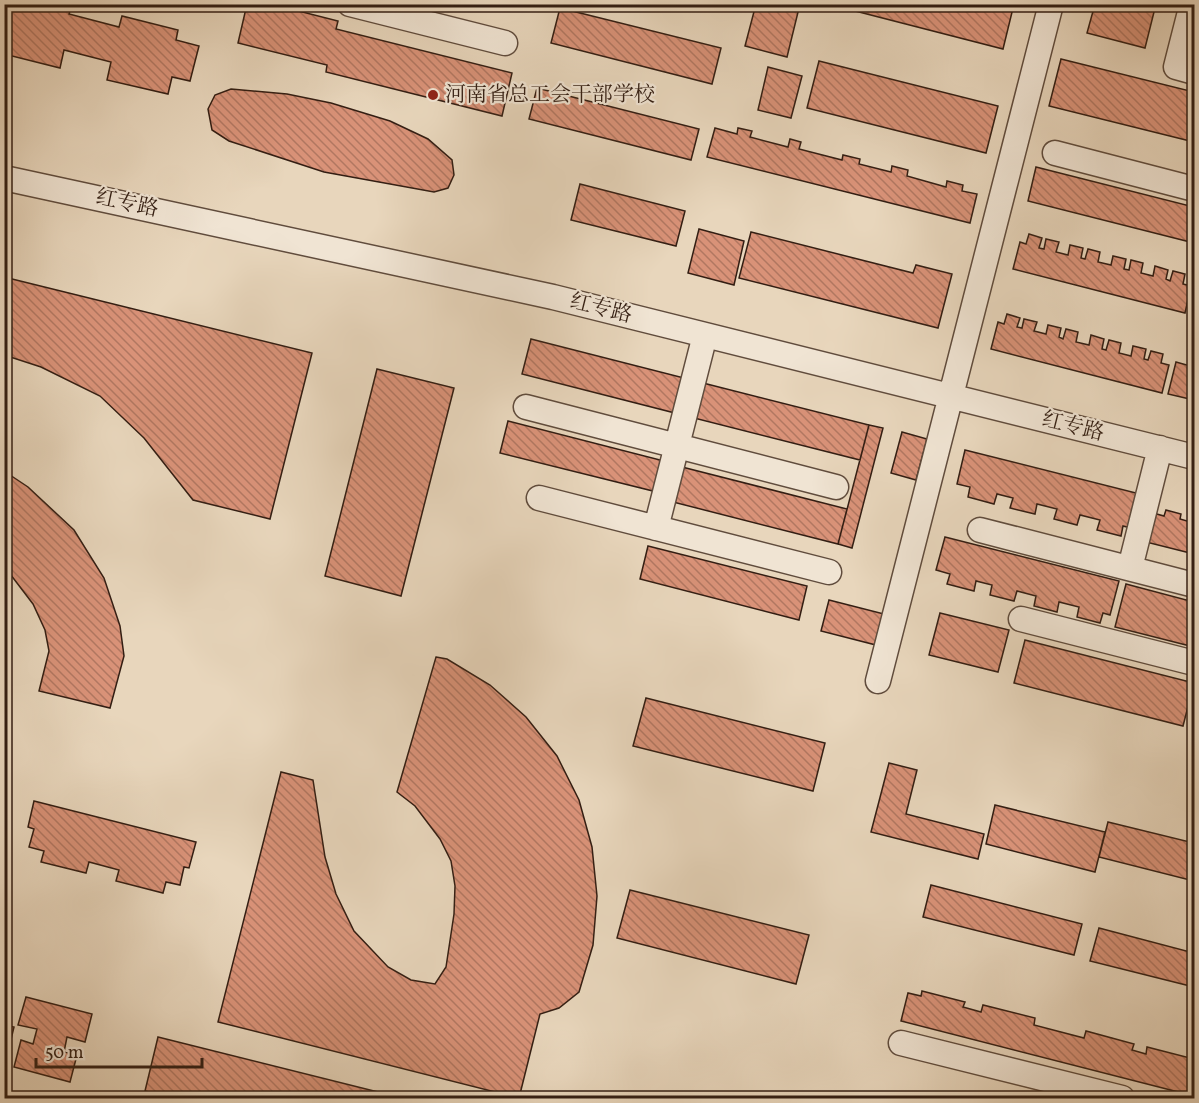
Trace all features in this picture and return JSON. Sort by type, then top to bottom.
[{"type":"street","points":[[350,4],[505,43]]},
{"type":"street","points":[[878,681],[1051,4]]},
{"type":"street","points":[[1192,4],[1176,67],[1194,72]]},
{"type":"street","points":[[1055,153],[1194,189]]},
{"type":"street","name":"红专路","points":[[4,178],[553,297],[1194,457]]},
{"type":"street","points":[[656,528],[705,334]]},
{"type":"street","points":[[526,407],[836,487]]},
{"type":"street","points":[[1130,568],[1160,448]]},
{"type":"street","points":[[539,498],[829,572]]},
{"type":"street","points":[[980,530],[1194,585]]},
{"type":"street","points":[[1021,619],[1194,663]]},
{"type":"street","points":[[901,1043],[1122,1098]]},
{"type":"building","points":[[4,4],[72,4],[69,14],[119,27],[122,16],[178,30],[176,40],[199,46],[190,81],[172,77],[168,94],[107,80],[111,62],[64,50],[60,68],[4,54],[8,36],[4,36]]},
{"type":"building","points":[[247,4],[271,4],[338,21],[336,29],[512,73],[502,116],[326,72],[327,65],[238,43]]},
{"type":"building","points":[[756,4],[800,4],[787,57],[745,46]]},
{"type":"building","points":[[828,4],[1014,4],[1003,49]]},
{"type":"building","points":[[1095,4],[1156,4],[1145,48],[1087,33]]},
{"type":"building","points":[[560,8],[721,48],[712,84],[551,43]]},
{"type":"building","points":[[1061,59],[1194,92],[1194,142],[1049,106]]},
{"type":"building","points":[[819,61],[998,106],[986,153],[807,108]]},
{"type":"building","points":[[768,67],[802,76],[791,118],[758,110]]},
{"type":"building","points":[[537,88],[699,129],[691,160],[529,119]]},
{"type":"building","points":[[231,89],[287,94],[331,103],[390,121],[428,139],[452,160],[454,175],[448,188],[434,192],[324,172],[229,141],[212,130],[208,109],[215,95]]},
{"type":"building","points":[[715,128],[737,134],[738,128],[752,131],[750,137],[788,147],[790,139],[801,142],[799,149],[842,160],[843,155],[860,159],[859,164],[891,172],[892,166],[908,170],[907,176],[946,187],[947,181],[963,185],[962,191],[977,194],[970,223],[707,157]]},
{"type":"building","points":[[1036,167],[1194,207],[1194,243],[1028,201]]},
{"type":"building","points":[[580,184],[685,211],[676,246],[571,220]]},
{"type":"building","points":[[699,229],[744,241],[734,285],[688,273]]},
{"type":"building","points":[[751,232],[913,273],[916,265],[952,274],[938,328],[739,278]]},
{"type":"building","points":[[1029,234],[1042,238],[1039,248],[1044,249],[1046,239],[1059,242],[1056,252],[1068,255],[1070,245],[1083,248],[1081,258],[1085,259],[1088,249],[1100,252],[1098,262],[1111,265],[1113,256],[1126,259],[1124,269],[1129,270],[1131,260],[1143,263],[1141,273],[1153,276],[1155,266],[1168,270],[1166,279],[1170,281],[1173,271],[1185,274],[1183,284],[1191,286],[1185,313],[1013,269],[1020,242],[1026,244]]},
{"type":"building","points":[[4,277],[312,353],[270,519],[193,500],[144,438],[100,396],[41,367],[4,355]]},
{"type":"building","points":[[1007,314],[1020,318],[1017,327],[1022,328],[1024,319],[1037,322],[1034,331],[1046,334],[1048,325],[1061,328],[1059,337],[1063,339],[1066,329],[1078,332],[1076,342],[1089,345],[1091,335],[1104,339],[1102,349],[1106,350],[1109,340],[1121,343],[1119,353],[1131,356],[1133,346],[1146,349],[1144,359],[1148,360],[1151,351],[1163,354],[1161,363],[1169,365],[1162,393],[991,349],[998,322],[1004,324]]},
{"type":"building","points":[[531,339],[684,378],[675,413],[522,374]]},
{"type":"building","points":[[1176,362],[1194,367],[1194,400],[1168,394]]},
{"type":"building","points":[[377,369],[454,388],[401,596],[325,576]]},
{"type":"building","points":[[703,383],[869,425],[860,460],[694,418]]},
{"type":"building","points":[[508,421],[664,461],[657,492],[500,453]]},
{"type":"building","points":[[869,425],[883,428],[852,548],[838,544]]},
{"type":"building","points":[[902,432],[927,439],[916,480],[891,473]]},
{"type":"building","points":[[965,450],[1140,494],[1131,528],[1123,526],[1121,536],[1097,530],[1100,520],[1080,515],[1077,525],[1054,519],[1057,509],[1037,504],[1035,514],[1010,508],[1013,498],[997,494],[994,504],[968,497],[970,487],[957,484]]},
{"type":"building","points":[[682,467],[847,509],[838,544],[673,502]]},
{"type":"building","points":[[4,471],[28,487],[74,530],[104,578],[120,626],[124,656],[110,708],[39,691],[49,651],[45,630],[33,604],[4,566]]},
{"type":"building","points":[[1166,510],[1181,514],[1180,519],[1194,523],[1194,554],[1146,542],[1153,513],[1164,516]]},
{"type":"building","points":[[945,537],[1119,581],[1110,615],[1103,613],[1100,623],[1077,617],[1079,607],[1059,602],[1057,612],[1034,606],[1036,596],[1017,591],[1014,601],[990,595],[992,585],[976,581],[974,591],[947,584],[950,574],[936,570]]},
{"type":"building","points":[[648,546],[807,586],[799,620],[640,579]]},
{"type":"building","points":[[1126,584],[1194,602],[1194,647],[1115,627]]},
{"type":"building","points":[[829,600],[884,614],[876,645],[821,631]]},
{"type":"building","points":[[940,613],[1009,630],[998,672],[929,655]]},
{"type":"building","points":[[1025,640],[1194,683],[1183,726],[1014,683]]},
{"type":"building","points":[[436,657],[447,659],[490,685],[526,717],[557,756],[579,800],[592,847],[597,896],[593,945],[579,992],[559,1008],[540,1014],[519,1098],[218,1022],[281,772],[313,780],[325,857],[336,894],[354,931],[388,967],[411,980],[435,984],[446,967],[454,914],[455,886],[451,861],[440,839],[415,806],[397,792]]},
{"type":"building","points":[[646,698],[825,743],[813,791],[633,746]]},
{"type":"building","points":[[889,763],[917,770],[906,814],[984,834],[978,859],[871,832]]},
{"type":"building","points":[[34,801],[196,842],[189,868],[184,867],[180,885],[166,882],[163,893],[116,881],[119,870],[89,862],[86,873],[41,862],[44,851],[29,847],[34,829],[28,827]]},
{"type":"building","points":[[995,805],[1105,832],[1095,872],[986,844]]},
{"type":"building","points":[[1108,822],[1194,843],[1194,881],[1099,857]]},
{"type":"building","points":[[1194,881],[1194,907],[1188,905]]},
{"type":"building","points":[[931,885],[1082,924],[1074,955],[923,917]]},
{"type":"building","points":[[630,890],[809,935],[796,984],[617,938]]},
{"type":"building","points":[[1099,928],[1194,953],[1194,987],[1090,961]]},
{"type":"building","points":[[922,991],[965,1002],[963,1007],[981,1012],[983,1005],[1035,1018],[1034,1025],[1084,1038],[1086,1031],[1134,1044],[1132,1050],[1146,1054],[1147,1047],[1194,1059],[1194,1096],[901,1021],[908,993],[921,996]]},
{"type":"building","points":[[26,997],[92,1014],[85,1042],[67,1037],[64,1052],[77,1055],[70,1082],[14,1067],[21,1040],[33,1044],[37,1029],[18,1025]]},
{"type":"building","points":[[4,1025],[14,1027],[5,1064],[4,1063]]},
{"type":"building","points":[[158,1037],[402,1098],[175,1098],[145,1091]]},
{"type":"building","points":[[933,1094],[952,1098],[932,1098]]},
{"type":"building","points":[[961,1094],[978,1098],[960,1098]]},
{"type":"place","name":"河南省总工会干部学校","points":[[433,95]]}]
